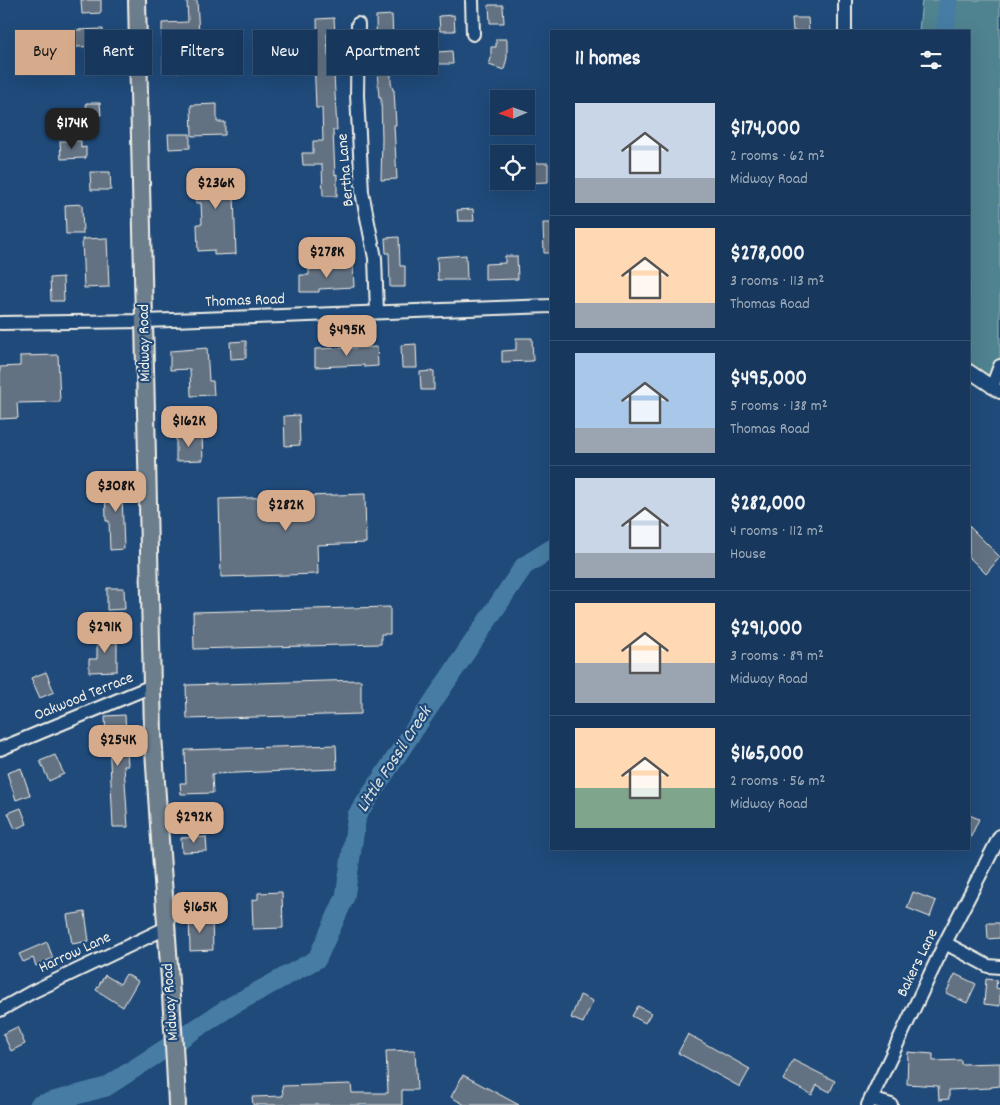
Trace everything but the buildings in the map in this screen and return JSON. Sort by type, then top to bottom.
[{"type":"main road","name":"Midway Road","points":[[138,0],[152,686],[157,816],[177,1105]]},
{"type":"street","points":[[472,0],[473,34]]},
{"type":"street","points":[[845,0],[845,30]]},
{"type":"street","name":"Bertha Lane","points":[[358,24],[357,94],[362,182],[375,258],[376,312]]},
{"type":"street","name":"Thomas Road","points":[[0,323],[144,321],[550,306]]},
{"type":"street","points":[[970,372],[996,389],[1000,366]]},
{"type":"street","name":"Oakwood Terrace","points":[[0,750],[152,686]]},
{"type":"street","name":"Bakers Lane","points":[[869,1102],[945,943],[1000,836]]},
{"type":"street","name":"Harrow Lane","points":[[0,1010],[32,992],[166,928]]},
{"type":"street","points":[[945,943],[988,966],[1000,967]]},
{"type":"street","points":[[869,1102],[891,1105]]},
{"type":"green space","points":[[922,0],[1000,0],[1000,385],[970,366],[970,30],[919,30]]},
{"type":"waterway","name":"Little Fossil Creek","points":[[945,30],[948,0]]},
{"type":"waterway","name":"Little Fossil Creek","points":[[39,1105],[106,1087],[231,1006],[317,959],[345,897],[357,815],[524,566],[550,550]]}]
